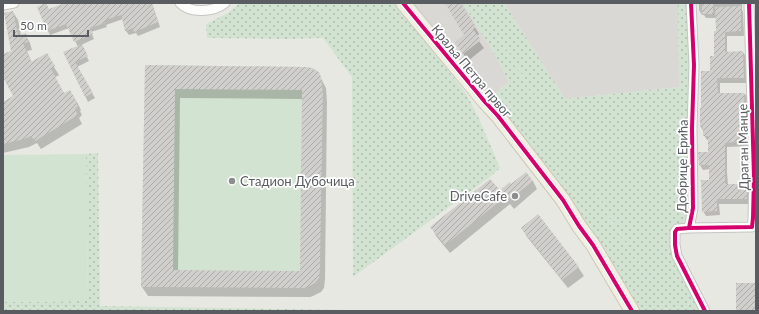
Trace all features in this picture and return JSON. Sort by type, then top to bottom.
[{"type":"main road","name":"Краља Петра првог","points":[[403,3],[498,116],[563,200],[593,245],[632,311]]},
{"type":"street","points":[[3,6],[14,3]]},
{"type":"street","points":[[180,3],[194,10],[205,11],[225,3]]},
{"type":"street","name":"Добрице Ерића","points":[[691,3],[694,65],[692,128],[693,208],[689,228],[677,230],[675,232],[675,245],[677,256],[705,311]]},
{"type":"street","name":"Драган Манце","points":[[689,228],[754,228],[749,3]]},
{"type":"shaded area","points":[[403,3],[463,3],[493,51],[509,82],[485,102]]},
{"type":"shaded area","points":[[504,3],[678,3],[679,87],[565,99]]},
{"type":"green space","points":[[240,3],[396,3],[467,95],[500,168],[490,177],[353,277],[352,77],[323,38],[207,38],[206,24],[228,13]]},
{"type":"green space","points":[[463,3],[504,3],[565,99],[679,87],[678,3],[691,3],[689,228],[677,229],[675,245],[705,311],[635,311],[485,102],[509,82],[493,51]]},
{"type":"green space","name":"Стадион Дубочица","points":[[145,65],[306,67],[312,68],[318,72],[321,78],[323,92],[320,269],[319,276],[314,284],[304,288],[141,287]]},
{"type":"green space","points":[[98,153],[100,306],[350,310],[3,311],[3,302],[88,301],[86,154]]},
{"type":"green space","points":[[86,154],[88,301],[3,302],[3,155]]},
{"type":"building","points":[[46,3],[49,9],[65,3],[152,3],[158,22],[134,32],[133,28],[125,31],[121,15],[105,20],[105,23],[90,28],[93,34],[74,42],[66,24],[47,31],[37,7]]},
{"type":"building","points":[[445,3],[461,3],[476,27],[473,29],[481,40],[463,54],[455,43],[464,35]]},
{"type":"building","points":[[702,3],[713,3],[713,14],[702,14]]},
{"type":"building","points":[[741,6],[741,31],[725,32],[725,52],[743,51],[744,78],[717,78],[718,93],[744,93],[745,141],[725,143],[725,184],[747,184],[747,199],[717,199],[717,211],[702,212],[701,180],[709,180],[709,165],[699,165],[698,152],[708,152],[708,136],[703,136],[703,127],[700,127],[701,71],[710,71],[710,56],[714,56],[714,31],[716,31],[715,7]]},
{"type":"building","points":[[13,11],[18,35],[26,33],[28,42],[23,43],[31,62],[47,53],[55,66],[51,69],[64,93],[70,90],[77,102],[76,103],[78,106],[75,109],[78,115],[35,141],[31,136],[3,144],[3,102],[13,96],[3,77],[3,54],[11,51],[4,13]]},
{"type":"building","points":[[82,44],[88,56],[75,62],[93,93],[85,97],[63,52]]},
{"type":"building","points":[[145,65],[306,67],[312,68],[319,72],[323,92],[320,269],[319,278],[315,283],[304,288],[141,287]],"holes":[[[175,89],[302,90],[300,271],[173,270]]]},
{"type":"building","points":[[526,172],[533,181],[508,201],[505,197],[445,245],[430,227],[490,179],[500,190],[510,182],[511,184]]},
{"type":"building","points":[[538,214],[579,267],[562,280],[521,228]]},
{"type":"building","points":[[736,283],[756,283],[756,311],[736,311]]},
{"type":"railway","points":[[477,3],[668,311]]},
{"type":"cycle path","points":[[403,3],[498,116],[563,200],[593,245],[632,311]]},
{"type":"cycle path","points":[[691,3],[694,65],[692,128],[693,208],[689,228],[677,229],[675,232],[675,245],[677,256],[705,311]]},
{"type":"cycle path","points":[[689,228],[752,227],[754,177],[749,3]]},
{"type":"place","name":"Стадион Дубочица","points":[[232,181]]},
{"type":"place","name":"DriveCafe","points":[[515,196]]}]
